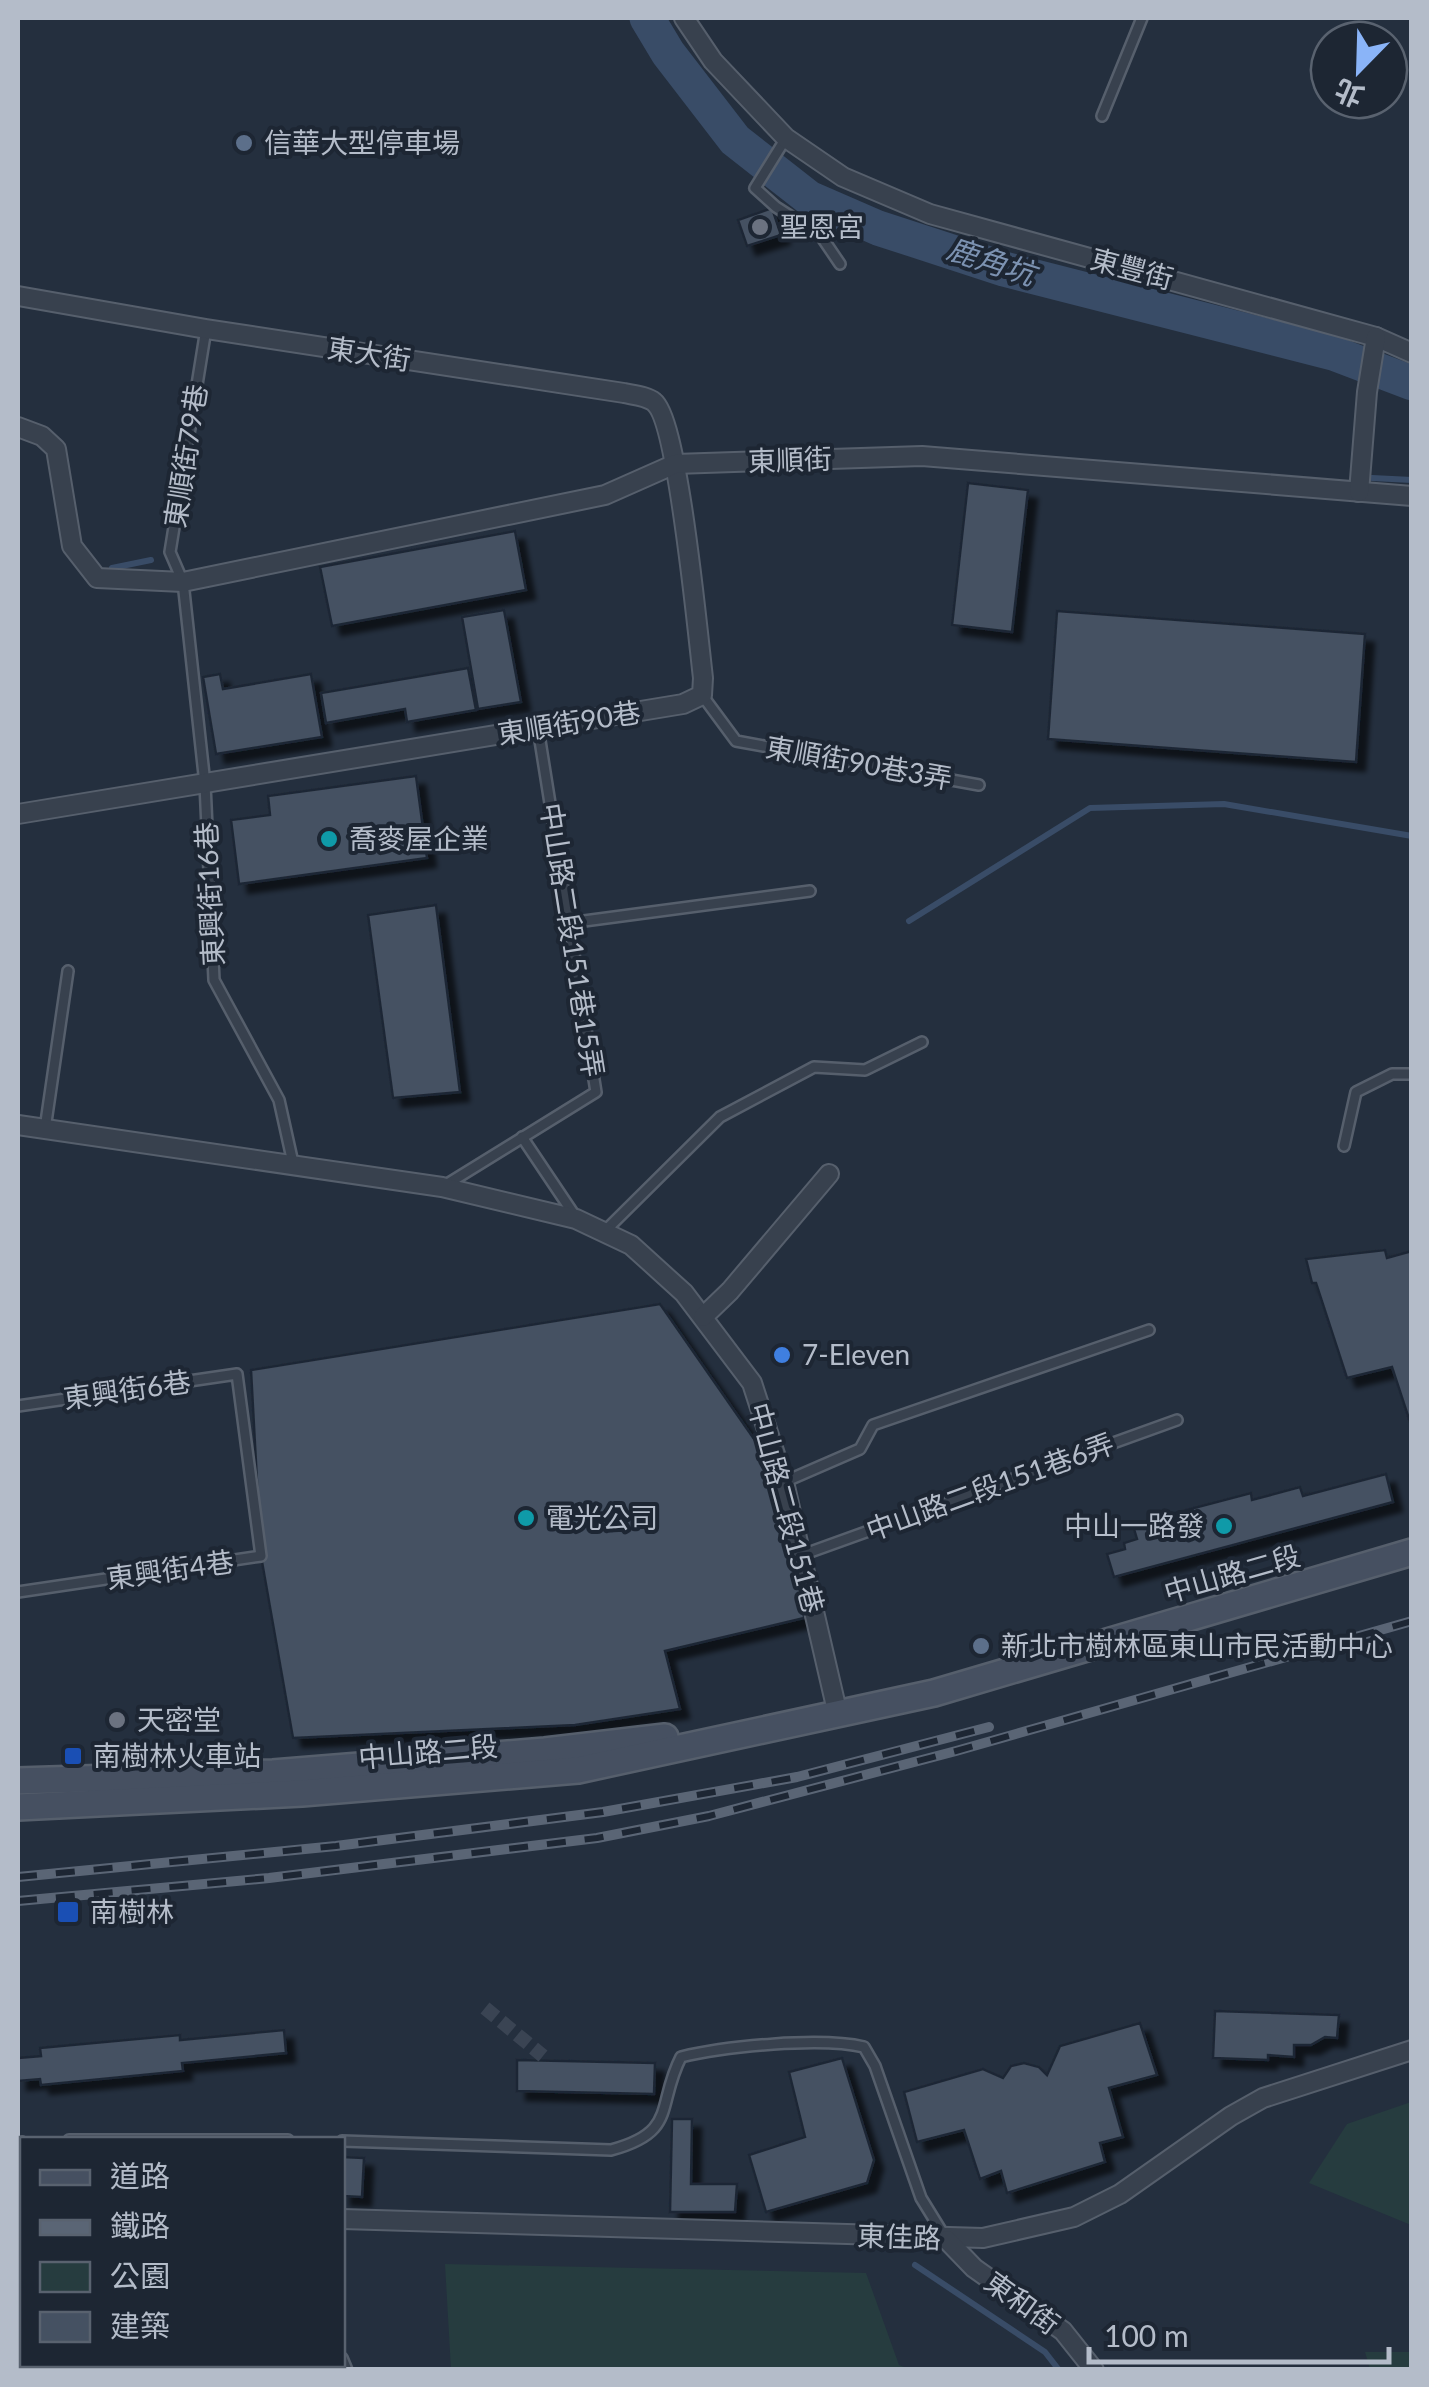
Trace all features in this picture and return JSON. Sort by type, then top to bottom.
[{"type":"main road","name":"中山路二段","points":[[18,1807],[302,1793],[578,1770],[934,1694],[1412,1552]]},
{"type":"main road","name":"中山路二段","points":[[18,1782],[273,1773],[526,1753],[838,1715]]},
{"type":"street","name":"東豐街","points":[[684,18],[713,60],[786,138],[843,177],[930,214],[1412,353]]},
{"type":"street","name":"東大街","points":[[18,296],[206,329],[624,392],[654,400],[664,416],[675,464]]},
{"type":"street","points":[[1359,492],[1374,344]]},
{"type":"street","name":"東順街","points":[[18,427],[42,436],[56,449],[72,546],[97,578],[183,582],[605,495],[675,464],[922,456],[1412,496]]},
{"type":"street","points":[[675,464],[703,678],[702,696]]},
{"type":"street","name":"東順街90巷","points":[[205,784],[683,704],[702,696]]},
{"type":"street","points":[[18,814],[205,784]]},
{"type":"street","points":[[18,1125],[442,1187]]},
{"type":"street","points":[[703,1317],[830,1174]]},
{"type":"street","name":"中山路二段151巷","points":[[442,1187],[576,1218],[632,1245],[684,1292],[703,1317],[752,1383],[784,1482],[838,1715]]},
{"type":"street","name":"東佳路","points":[[345,2219],[946,2240],[983,2238],[1074,2216],[1120,2194],[1262,2098],[1412,2050]]},
{"type":"street","name":"東和街","points":[[946,2240],[974,2268],[1063,2331],[1094,2370]]},
{"type":"lane","points":[[1102,116],[1142,18]]},
{"type":"lane","points":[[786,138],[755,188],[776,208],[821,236],[840,264]]},
{"type":"lane","name":"東順街79巷","points":[[183,582],[170,552],[206,329]]},
{"type":"lane","points":[[183,582],[205,784]]},
{"type":"lane","name":"東順街90巷3弄","points":[[702,696],[736,741],[979,786]]},
{"type":"lane","name":"中山路二段151巷15弄","points":[[442,1187],[596,1092],[538,728]]},
{"type":"lane","name":"東興街16巷","points":[[205,784],[214,980],[279,1100],[293,1166]]},
{"type":"lane","points":[[569,923],[810,891]]},
{"type":"lane","points":[[45,1129],[68,971]]},
{"type":"lane","points":[[604,1232],[720,1118],[814,1067],[865,1070],[922,1042]]},
{"type":"lane","points":[[1344,1146],[1356,1092],[1392,1074],[1412,1074]]},
{"type":"lane","points":[[522,1138],[576,1218]]},
{"type":"lane","points":[[784,1482],[860,1448],[873,1424],[1148,1330]]},
{"type":"lane","name":"東興街6巷","points":[[18,1406],[238,1374]]},
{"type":"lane","name":"東興街4巷","points":[[18,1592],[260,1556],[238,1374]]},
{"type":"lane","name":"中山路二段151巷6弄","points":[[802,1556],[1177,1420]]},
{"type":"lane","points":[[345,2141],[611,2150],[639,2142],[659,2124],[681,2057],[710,2050],[843,2042],[864,2047],[875,2066],[921,2198],[946,2240]]},
{"type":"green space","points":[[1411,2102],[1411,2225],[1309,2183],[1347,2124]]},
{"type":"green space","points":[[20,2222],[20,2367],[303,2369],[18,2369]]},
{"type":"green space","points":[[445,2264],[866,2273],[899,2365],[909,2369],[451,2369]]},
{"type":"green space","points":[[1365,2352],[1411,2352],[1411,2369],[1370,2369]]},
{"type":"building","name":"聖恩宮","points":[[772,208],[781,235],[747,246],[738,220]]},
{"type":"building","points":[[968,483],[1028,490],[1012,632],[952,625]]},
{"type":"building","points":[[515,531],[526,590],[332,626],[320,567]]},
{"type":"building","points":[[504,610],[521,702],[478,709],[462,617]]},
{"type":"building","points":[[1057,611],[1365,634],[1356,762],[1048,739]]},
{"type":"building","points":[[468,668],[476,710],[407,722],[405,709],[326,723],[321,693]]},
{"type":"building","points":[[220,674],[223,689],[311,674],[322,737],[216,754],[203,677]]},
{"type":"building","name":"喬麥屋企業","points":[[416,776],[427,858],[239,884],[231,820],[270,815],[268,796]]},
{"type":"building","points":[[436,905],[460,1092],[393,1098],[368,915]]},
{"type":"building","points":[[1385,1250],[1387,1258],[1412,1251],[1412,1428],[1392,1367],[1347,1378],[1306,1259]]},
{"type":"building","name":"電光公司","points":[[660,1304],[784,1482],[802,1555],[804,1618],[665,1651],[680,1709],[575,1725],[293,1738],[261,1556],[251,1370]]},
{"type":"building","name":"中山一路發","points":[[1386,1474],[1393,1502],[1114,1577],[1107,1554],[1125,1549],[1124,1543],[1137,1539],[1134,1529],[1155,1523],[1156,1518],[1251,1493],[1252,1500],[1300,1487],[1303,1496]]},
{"type":"building","points":[[1215,2011],[1339,2015],[1337,2038],[1294,2045],[1294,2057],[1213,2058]]},
{"type":"building","points":[[1140,2023],[1157,2075],[1109,2088],[1123,2137],[1100,2143],[1105,2162],[1007,2193],[1001,2171],[980,2179],[964,2130],[917,2142],[904,2092],[983,2069],[1003,2078],[1011,2066],[1024,2063],[1039,2067],[1047,2075],[1060,2046]]},
{"type":"building","points":[[284,2030],[286,2053],[182,2063],[183,2071],[41,2085],[40,2079],[18,2081],[18,2058],[41,2056],[40,2048]]},
{"type":"building","points":[[842,2058],[874,2160],[867,2183],[766,2212],[749,2155],[805,2137],[789,2072]]},
{"type":"building","points":[[517,2060],[655,2063],[654,2094],[517,2091]]},
{"type":"building","points":[[672,2119],[692,2119],[691,2184],[737,2184],[735,2212],[670,2212]]},
{"type":"building","points":[[345,2157],[364,2158],[362,2197],[345,2196]]},
{"type":"waterway","name":"鹿角坑","points":[[647,18],[668,53],[735,140],[809,198],[878,228],[1004,269],[1333,353],[1412,383]]},
{"type":"waterway","points":[[1372,478],[1412,480]]},
{"type":"waterway","points":[[112,568],[151,560]]},
{"type":"waterway","points":[[909,921],[1090,808],[1224,804],[1412,836]]},
{"type":"waterway","points":[[915,2265],[1045,2352],[1059,2370]]},
{"type":"tunnel","points":[[485,2008],[543,2056]]},
{"type":"railway","points":[[18,1901],[269,1878],[597,1838],[709,1816],[956,1751],[1412,1621]]},
{"type":"railway","points":[[18,1877],[336,1846],[603,1812],[797,1777],[989,1727]]},
{"type":"place","name":"信華大型停車場","points":[[244,143]]},
{"type":"place","name":"聖恩宮","points":[[760,227]]},
{"type":"place","name":"喬麥屋企業","points":[[329,839]]},
{"type":"place","name":"7-Eleven","points":[[782,1355]]},
{"type":"place","name":"電光公司","points":[[526,1518]]},
{"type":"place","name":"中山一路發","points":[[1224,1526]]},
{"type":"place","name":"新北市樹林區東山市民活動中心","points":[[981,1646]]},
{"type":"place","name":"天密堂","points":[[117,1720]]},
{"type":"place","name":"南樹林火車站","points":[[73,1756]]},
{"type":"place","name":"南樹林","points":[[68,1912]]}]
